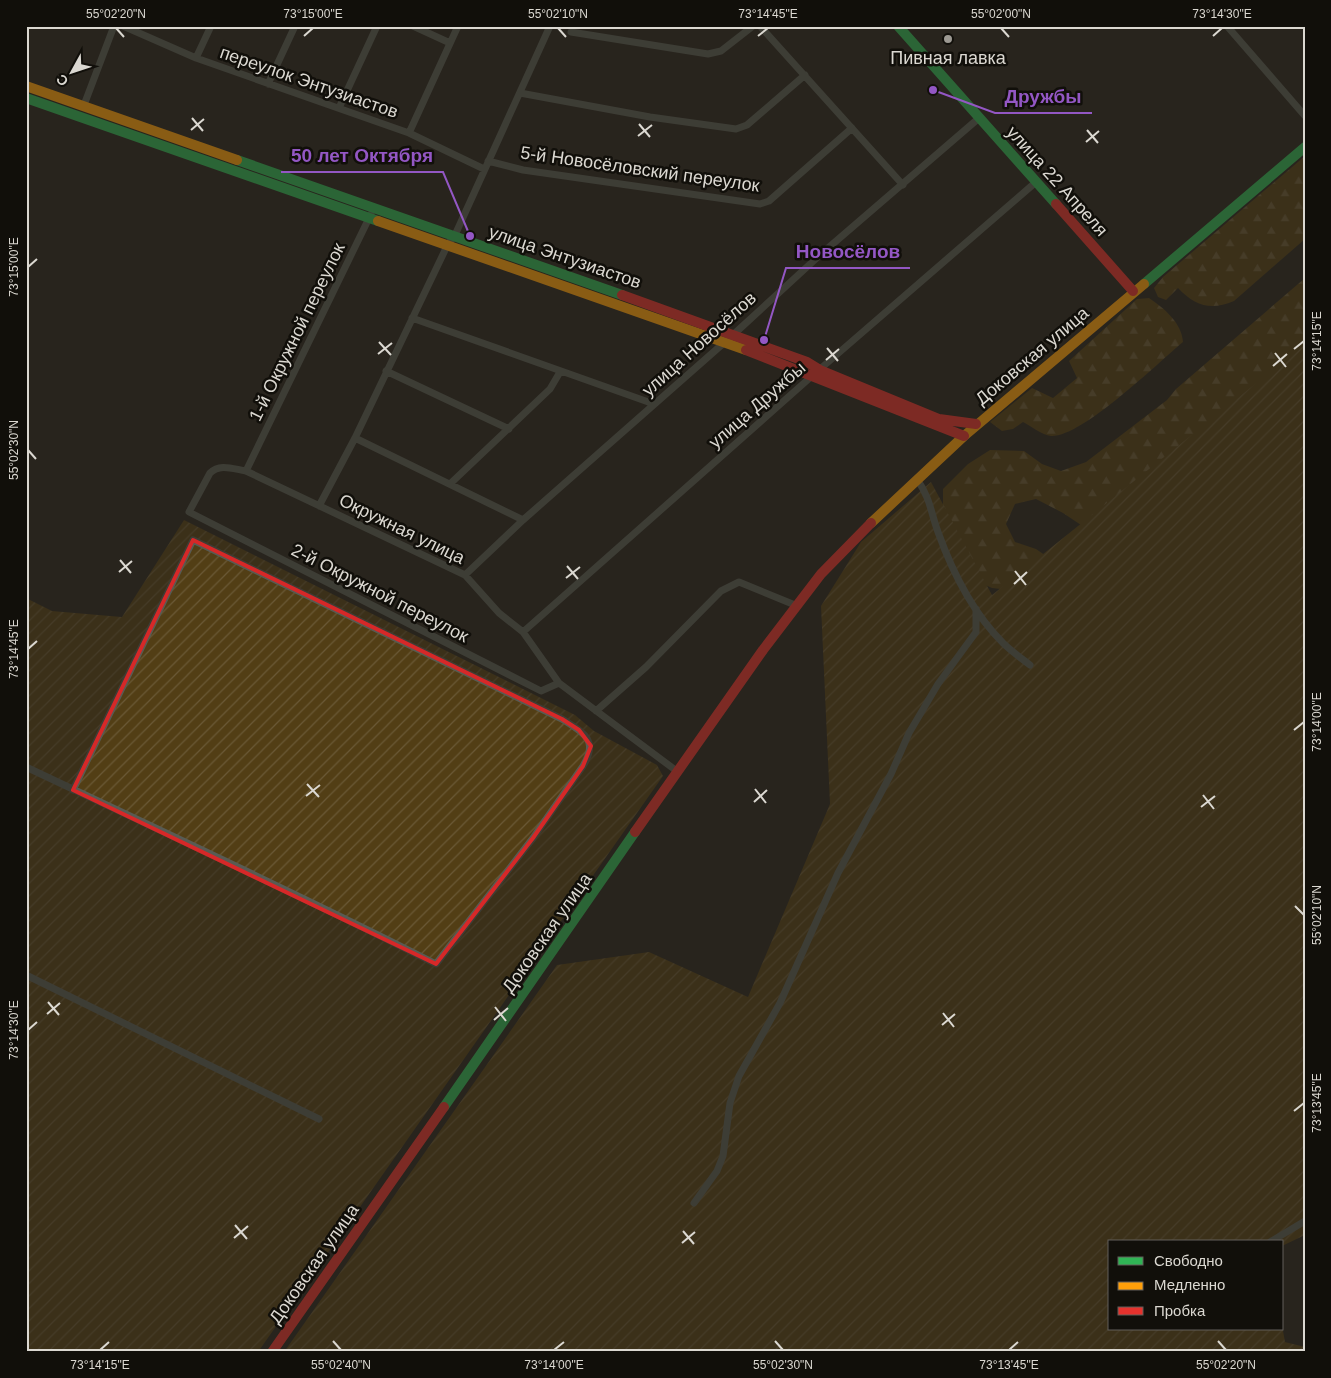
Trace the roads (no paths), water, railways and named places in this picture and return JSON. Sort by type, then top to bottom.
[{"type":"main road","name":"улица 22 Апреля","points":[[898,26],[1133,291]]},
{"type":"main road","name":"улица Энтузиастов","points":[[26,86],[734,334],[807,362],[816,373],[964,436]]},
{"type":"main road","name":"улица Энтузиастов","points":[[26,98],[816,373],[939,419],[976,424]]},
{"type":"main road","name":"Доковская улица","points":[[272,1352],[795,605],[846,547],[976,424],[1305,146]]},
{"type":"street","points":[[84,105],[114,26]]},
{"type":"street","name":"переулок Энтузиастов","points":[[123,26],[196,58],[409,133],[484,169]]},
{"type":"street","points":[[196,58],[211,26]]},
{"type":"street","points":[[268,84],[295,26]]},
{"type":"street","points":[[339,108],[376,26]]},
{"type":"street","points":[[413,26],[450,43]]},
{"type":"street","points":[[409,133],[458,26]]},
{"type":"street","points":[[319,506],[355,438],[448,244],[455,235],[550,26]]},
{"type":"street","points":[[571,32],[708,54],[721,50],[753,26]]},
{"type":"street","points":[[760,26],[903,185]]},
{"type":"street","points":[[1226,26],[1305,116]]},
{"type":"street","points":[[520,93],[650,117],[736,129],[747,125],[805,75]]},
{"type":"street","name":"улица Новосёлов","points":[[465,575],[523,520],[726,342],[820,255],[979,118]]},
{"type":"street","name":"5-й Новосёловский переулок","points":[[488,161],[523,170],[760,204],[769,201],[852,128]]},
{"type":"street","name":"улица Дружбы","points":[[523,632],[1036,182]]},
{"type":"street","name":"1-й Окружной переулок","points":[[246,471],[375,207]]},
{"type":"street","points":[[412,318],[654,404]]},
{"type":"street","points":[[386,371],[509,429]]},
{"type":"street","points":[[451,483],[550,389],[560,372]]},
{"type":"street","points":[[355,438],[451,483],[523,520]]},
{"type":"street","name":"Окружная улица","points":[[189,512],[210,473],[215,468],[221,466],[246,471],[465,575],[500,613],[523,632],[560,683],[678,772]]},
{"type":"street","points":[[917,479],[929,497],[937,530],[953,570],[976,609],[1004,645],[1030,664]]},
{"type":"street","name":"2-й Окружной переулок","points":[[189,512],[541,691],[560,683]]},
{"type":"street","points":[[26,768],[204,850],[436,964],[532,838],[590,756],[591,746],[588,739],[579,730],[562,719],[193,540],[74,790]]},
{"type":"street","points":[[596,711],[646,667],[721,592],[739,582],[795,605]]},
{"type":"street","points":[[694,1203],[716,1171],[723,1156],[730,1103],[739,1076],[780,1003],[838,873],[891,774],[909,733],[938,684],[976,632],[976,609]]},
{"type":"street","points":[[26,975],[319,1119]]},
{"type":"street","points":[[1273,1240],[1305,1221]]},
{"type":"place","name":"Пивная лавка","points":[[948,39]]},
{"type":"place","name":"Дружбы","points":[[933,90]]},
{"type":"place","name":"50 лет Октября","points":[[470,236]]},
{"type":"place","name":"Новосёлов","points":[[764,340]]}]
